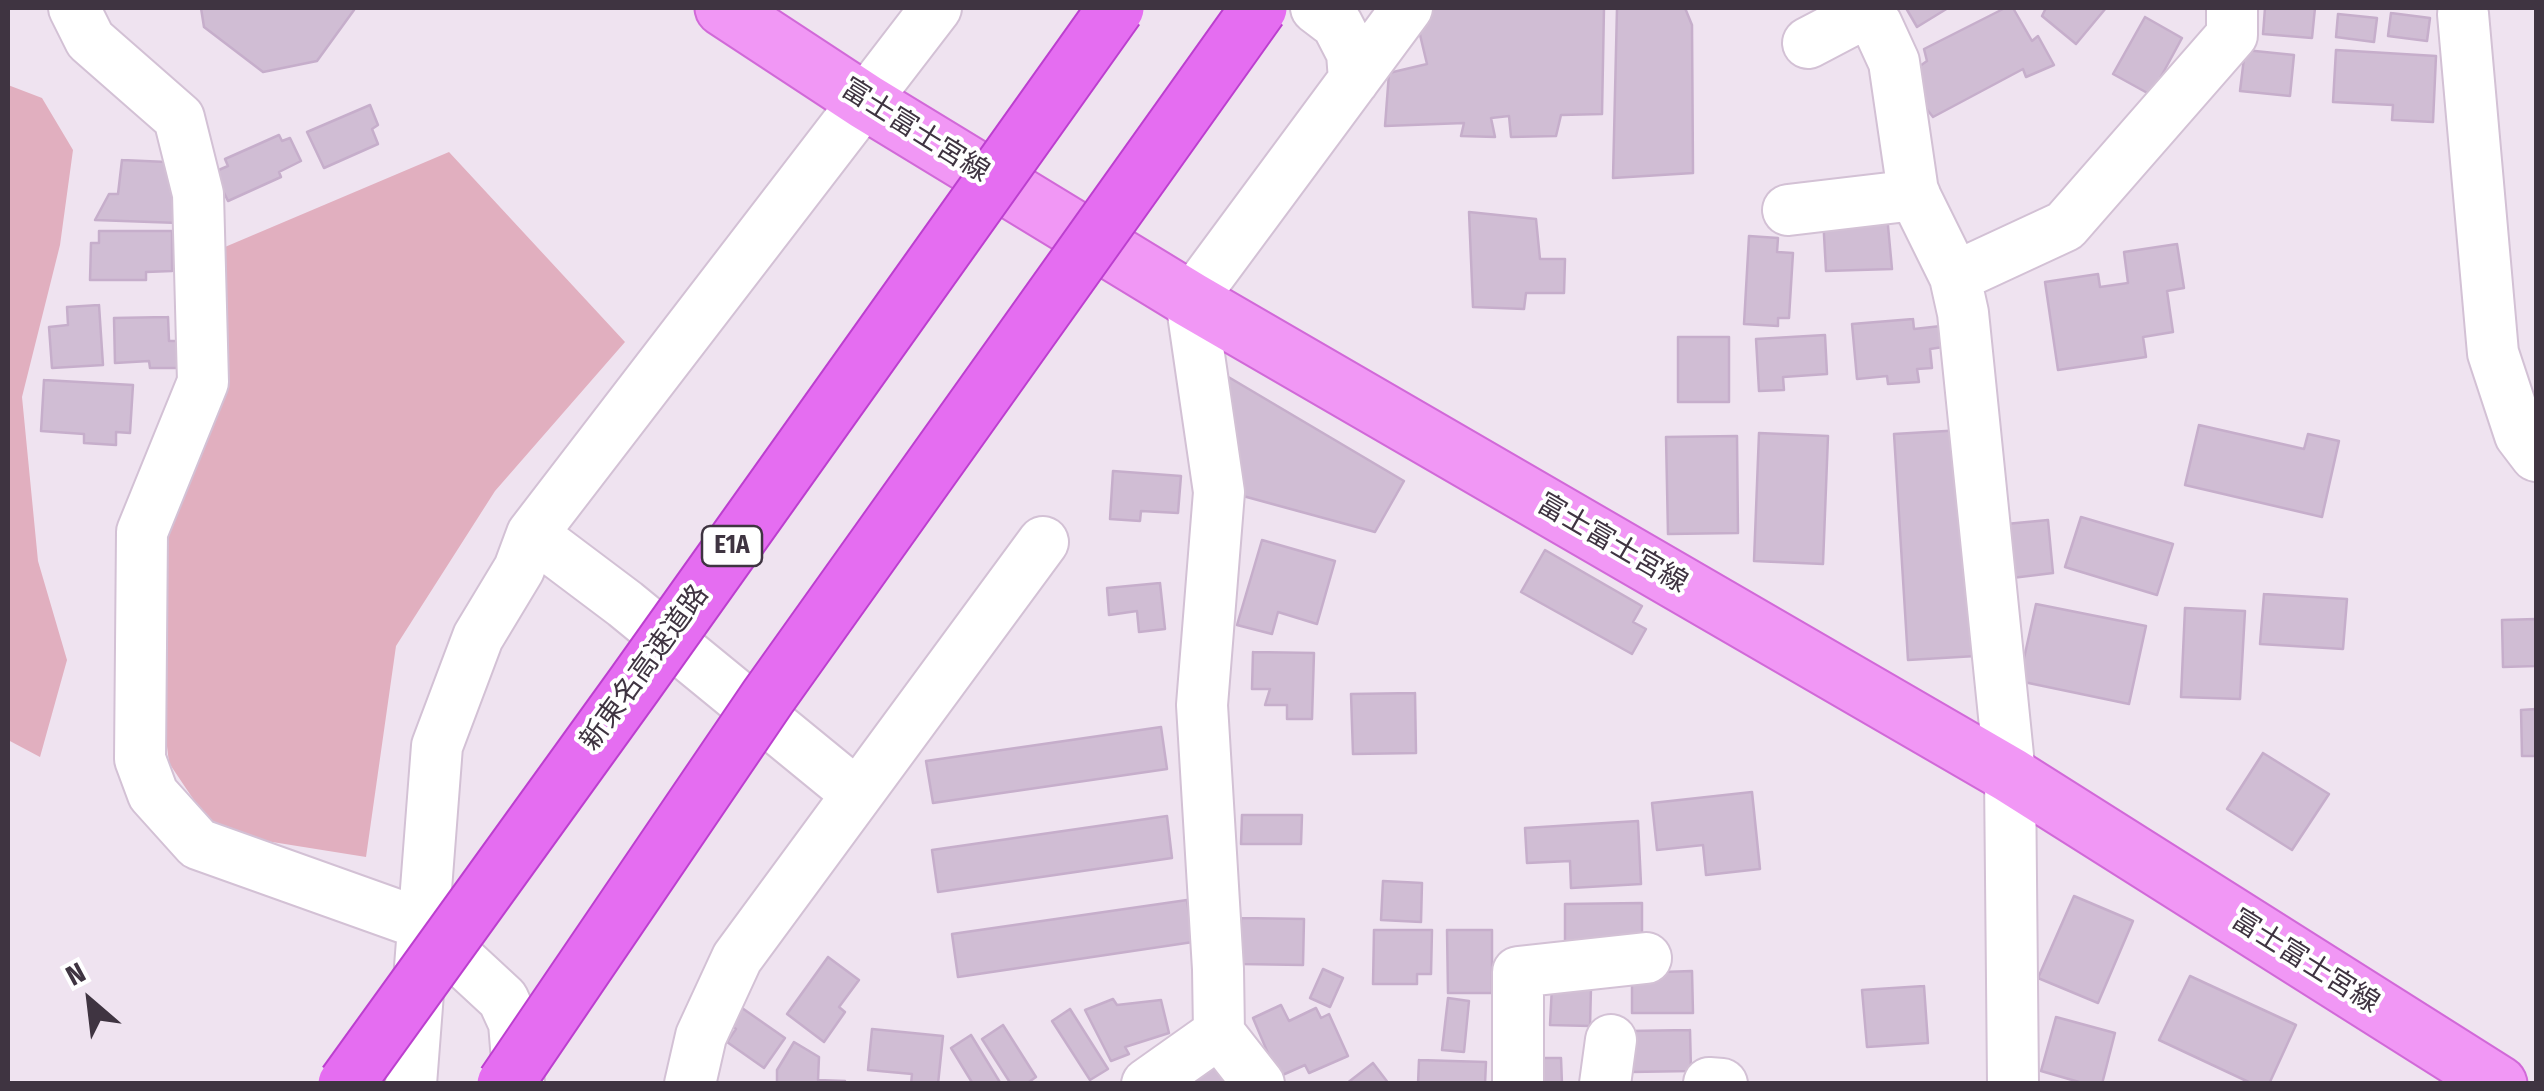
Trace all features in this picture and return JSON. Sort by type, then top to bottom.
[{"type":"highway","name":"新東名高速道路","points":[[346,1084],[1116,8]]},
{"type":"highway","points":[[505,1084],[768,697],[1259,8]]},
{"type":"main road","name":"富士富士宮線","points":[[723,8],[866,102],[1191,300],[2010,775],[2499,1084]]},
{"type":"street","points":[[74,8],[90,40],[179,118],[198,194],[202,382],[142,532],[140,759],[153,794],[198,844],[422,924],[503,999],[514,1022],[520,1084]]},
{"type":"street","points":[[411,1084],[436,746],[478,637],[520,570],[532,534],[936,8]]},
{"type":"street","points":[[1316,8],[1338,24],[1352,53],[1354,80]]},
{"type":"street","points":[[1259,1084],[1219,1033],[1202,705],[1219,492],[1191,300],[1408,8]]},
{"type":"street","points":[[1955,277],[2065,226],[2232,36],[2232,8]]},
{"type":"street","points":[[1808,43],[1865,10],[1876,25],[1894,62],[1915,195],[1955,277],[1962,313],[2010,775],[2013,1084]]},
{"type":"street","points":[[2463,14],[2493,353],[2520,435],[2536,456]]},
{"type":"street","points":[[1788,210],[1915,195]]},
{"type":"street","points":[[532,534],[625,604],[858,794]]},
{"type":"street","points":[[690,1084],[700,1036],[737,958],[1043,542]]},
{"type":"street","points":[[1518,1084],[1518,972],[1646,958]]},
{"type":"street","points":[[1147,1084],[1219,1033]]},
{"type":"street","points":[[1710,1083],[1722,1084]]},
{"type":"shaded area","points":[[8,85],[42,98],[73,150],[60,245],[22,397],[38,561],[67,660],[40,757],[8,740]]},
{"type":"shaded area","points":[[449,152],[625,342],[495,491],[396,646],[366,857],[216,833],[169,763],[143,544],[203,382],[199,258]]},
{"type":"building","points":[[201,8],[354,10],[317,61],[263,72],[204,27]]},
{"type":"building","points":[[1424,8],[1604,8],[1602,114],[1561,115],[1556,136],[1511,137],[1509,116],[1491,118],[1495,137],[1461,136],[1464,123],[1385,126],[1389,73],[1427,64],[1416,18]]},
{"type":"building","points":[[1617,8],[1685,8],[1692,25],[1693,173],[1613,178]]},
{"type":"building","points":[[1906,8],[1948,8],[1917,27]]},
{"type":"building","points":[[2005,8],[2013,8],[2032,41],[2038,36],[2054,65],[2026,77],[2023,69],[1933,117],[1925,107],[1917,68],[1927,61],[1924,49]]},
{"type":"building","points":[[2046,8],[2106,8],[2076,44],[2042,16]]},
{"type":"building","points":[[2265,8],[2315,8],[2312,38],[2263,34]]},
{"type":"building","points":[[2391,13],[2430,18],[2427,41],[2388,36]]},
{"type":"building","points":[[2338,14],[2377,18],[2374,42],[2336,37]]},
{"type":"building","points":[[2145,17],[2182,38],[2151,95],[2113,74]]},
{"type":"building","points":[[2245,50],[2294,55],[2290,96],[2240,91]]},
{"type":"building","points":[[2336,50],[2436,56],[2433,122],[2392,120],[2393,105],[2333,102]]},
{"type":"building","points":[[370,105],[378,125],[372,129],[378,144],[324,168],[307,132]]},
{"type":"building","points":[[279,135],[282,141],[290,138],[301,161],[279,172],[281,177],[228,201],[214,172],[228,166],[225,159]]},
{"type":"building","points":[[122,160],[167,162],[179,223],[95,220],[109,194],[118,194]]},
{"type":"building","points":[[1469,212],[1536,219],[1540,259],[1565,259],[1564,293],[1526,293],[1524,309],[1473,307]]},
{"type":"building","points":[[1887,215],[1892,269],[1826,271],[1823,217]]},
{"type":"building","points":[[99,231],[172,231],[172,271],[146,272],[146,280],[90,280],[91,243],[99,243]]},
{"type":"building","points":[[1749,236],[1778,238],[1777,252],[1793,253],[1789,318],[1778,318],[1778,326],[1744,324]]},
{"type":"building","points":[[2177,244],[2184,288],[2167,291],[2173,332],[2143,337],[2146,357],[2058,370],[2045,282],[2098,274],[2100,287],[2128,283],[2124,252]]},
{"type":"building","points":[[99,305],[103,365],[52,368],[49,327],[68,325],[67,307]]},
{"type":"building","points":[[168,317],[169,341],[178,341],[178,368],[150,368],[149,361],[115,363],[114,318]]},
{"type":"building","points":[[1913,319],[1914,329],[1941,326],[1943,347],[1930,349],[1932,368],[1917,369],[1919,382],[1888,384],[1887,376],[1857,379],[1852,324]]},
{"type":"building","points":[[1825,335],[1827,374],[1783,377],[1784,390],[1759,391],[1756,339]]},
{"type":"building","points":[[1678,337],[1729,337],[1729,402],[1678,402]]},
{"type":"building","points":[[1225,375],[1404,481],[1375,532],[1243,496]]},
{"type":"building","points":[[44,380],[133,385],[130,433],[116,432],[116,445],[84,443],[84,434],[41,431]]},
{"type":"building","points":[[2199,425],[2304,449],[2308,434],[2339,441],[2322,517],[2185,485]]},
{"type":"building","points":[[1963,430],[1976,656],[1908,660],[1894,434]]},
{"type":"building","points":[[1759,433],[1828,436],[1823,564],[1754,561]]},
{"type":"building","points":[[1737,436],[1738,533],[1668,534],[1666,437]]},
{"type":"building","points":[[1113,471],[1181,476],[1178,513],[1141,511],[1140,521],[1110,519]]},
{"type":"building","points":[[2081,517],[2173,544],[2157,595],[2065,567]]},
{"type":"building","points":[[2048,520],[2053,573],[2012,578],[2006,524]]},
{"type":"building","points":[[1262,540],[1335,561],[1317,624],[1278,612],[1272,634],[1237,625]]},
{"type":"building","points":[[1545,550],[1642,606],[1633,622],[1646,629],[1632,654],[1521,592]]},
{"type":"building","points":[[1160,583],[1165,629],[1139,632],[1137,611],[1109,615],[1107,588]]},
{"type":"building","points":[[2264,594],[2347,599],[2343,649],[2260,644]]},
{"type":"building","points":[[2036,604],[2146,626],[2129,704],[2019,681]]},
{"type":"building","points":[[2185,608],[2245,611],[2240,699],[2181,697]]},
{"type":"building","points":[[2536,619],[2536,666],[2503,667],[2502,620]]},
{"type":"building","points":[[1253,652],[1314,653],[1312,719],[1287,719],[1287,705],[1265,705],[1270,689],[1252,689]]},
{"type":"building","points":[[1415,693],[1416,753],[1353,754],[1351,694]]},
{"type":"building","points":[[2536,709],[2536,756],[2522,756],[2521,710]]},
{"type":"building","points":[[1161,727],[1167,769],[933,803],[926,761]]},
{"type":"building","points":[[2263,753],[2329,794],[2292,850],[2227,809]]},
{"type":"building","points":[[1752,792],[1760,869],[1706,875],[1703,845],[1657,850],[1652,803]]},
{"type":"building","points":[[1242,815],[1302,815],[1301,844],[1241,844]]},
{"type":"building","points":[[1167,816],[1172,858],[938,892],[932,850]]},
{"type":"building","points":[[1638,821],[1641,884],[1571,888],[1570,861],[1527,863],[1525,828]]},
{"type":"building","points":[[1383,881],[1422,883],[1421,922],[1381,920]]},
{"type":"building","points":[[2074,896],[2133,921],[2098,1003],[2038,978]]},
{"type":"building","points":[[1187,900],[1193,942],[958,977],[952,934]]},
{"type":"building","points":[[1642,903],[1642,944],[1565,944],[1565,904]]},
{"type":"building","points":[[1241,918],[1304,919],[1303,965],[1240,964]]},
{"type":"building","points":[[1374,930],[1432,930],[1431,974],[1417,974],[1417,984],[1373,984]]},
{"type":"building","points":[[1447,930],[1492,930],[1492,993],[1448,993]]},
{"type":"building","points":[[828,957],[859,980],[839,1007],[845,1012],[824,1042],[787,1014]]},
{"type":"building","points":[[1323,969],[1343,978],[1330,1007],[1310,998]]},
{"type":"building","points":[[1692,971],[1693,1013],[1632,1013],[1632,973]]},
{"type":"building","points":[[2190,976],[2296,1025],[2269,1084],[2253,1084],[2159,1040]]},
{"type":"building","points":[[1552,986],[1591,988],[1590,1026],[1550,1025]]},
{"type":"building","points":[[1924,986],[1928,1043],[1867,1047],[1862,990]]},
{"type":"building","points":[[1448,998],[1469,1001],[1464,1052],[1442,1050]]},
{"type":"building","points":[[1113,999],[1117,1005],[1161,1000],[1169,1033],[1125,1047],[1129,1054],[1111,1061],[1085,1010]]},
{"type":"building","points":[[1281,1005],[1289,1021],[1316,1008],[1321,1018],[1329,1014],[1348,1056],[1309,1073],[1305,1065],[1278,1077],[1253,1018]]},
{"type":"building","points":[[742,1008],[785,1038],[764,1068],[727,1042],[736,1029],[730,1025]]},
{"type":"building","points":[[1070,1009],[1108,1069],[1090,1080],[1052,1021]]},
{"type":"building","points":[[2056,1017],[2115,1033],[2102,1084],[2086,1084],[2041,1071]]},
{"type":"building","points":[[1003,1025],[1036,1077],[1026,1084],[1011,1084],[982,1039]]},
{"type":"building","points":[[872,1029],[943,1036],[938,1084],[911,1084],[912,1074],[868,1070]]},
{"type":"building","points":[[1690,1030],[1691,1071],[1631,1072],[1630,1031]]},
{"type":"building","points":[[971,1035],[1001,1084],[973,1084],[951,1048]]},
{"type":"building","points":[[794,1042],[819,1057],[818,1080],[845,1084],[777,1084],[777,1070]]},
{"type":"building","points":[[1219,1057],[1239,1084],[1181,1084]]},
{"type":"building","points":[[1537,1058],[1561,1058],[1562,1084],[1537,1084]]},
{"type":"building","points":[[1419,1060],[1486,1062],[1485,1084],[1418,1084]]},
{"type":"building","points":[[1373,1063],[1389,1084],[1346,1084]]}]
